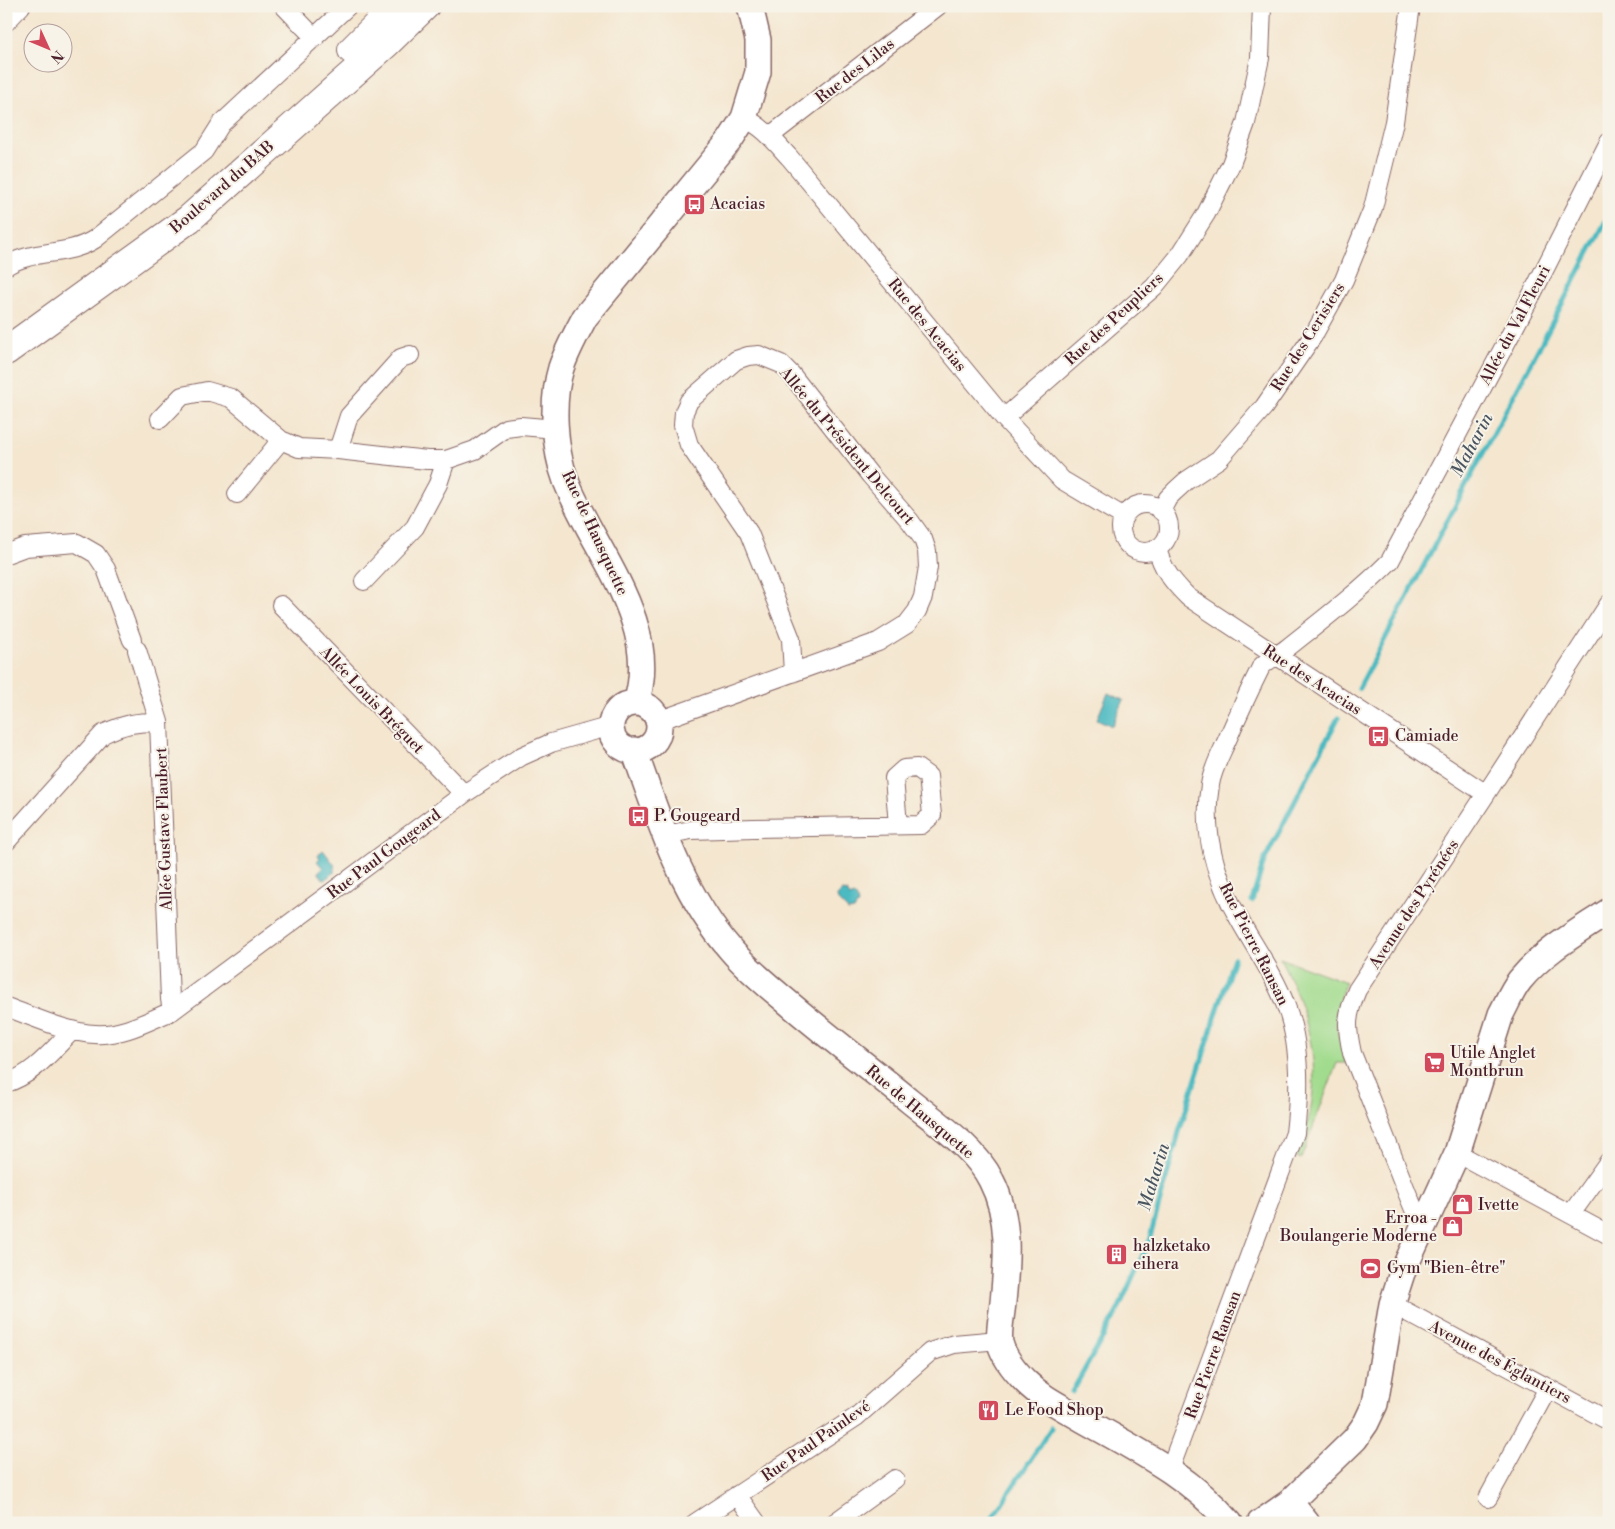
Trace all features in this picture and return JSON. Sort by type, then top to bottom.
[{"type":"main road","points":[[189,219],[213,176],[368,36],[396,6]]},
{"type":"main road","name":"Boulevard du BAB","points":[[6,351],[189,219],[387,43],[425,6]]},
{"type":"street","points":[[6,22],[21,6]]},
{"type":"street","points":[[284,6],[315,38]]},
{"type":"street","points":[[6,266],[27,257],[71,250],[84,246],[95,239],[204,151],[221,124],[348,6]]},
{"type":"street","name":"Rue de Hausquette","points":[[636,703],[641,680],[642,661],[638,633],[628,604],[566,480],[556,429],[557,393],[561,370],[570,345],[585,317],[730,140],[744,118],[758,72],[758,40],[750,6]]},
{"type":"street","name":"Rue des Lilas","points":[[770,136],[938,6]]},
{"type":"street","name":"Rue des Peupliers","points":[[1004,418],[1154,287],[1180,255],[1206,214],[1231,164],[1246,123],[1260,58],[1262,6]]},
{"type":"street","name":"Rue des Cerisiers","points":[[1161,511],[1175,490],[1219,460],[1264,408],[1312,336],[1344,280],[1376,198],[1394,122],[1411,6]]},
{"type":"street","name":"Rue des Acacias","points":[[744,118],[752,121],[770,136],[1004,418],[1062,480],[1124,517]]},
{"type":"street","name":"Allée du Val Fleuri","points":[[1276,656],[1373,578],[1390,561],[1609,142]]},
{"type":"street","points":[[338,450],[348,416],[401,358],[410,355]]},
{"type":"street","name":"Allée du Président Delcourt","points":[[658,721],[793,673],[878,642],[907,624],[917,611],[922,597],[928,567],[927,551],[923,539],[781,364],[759,355],[748,356],[736,360],[689,401],[684,412],[683,425],[689,445],[749,533],[791,639],[793,673]]},
{"type":"street","points":[[160,419],[182,396],[207,391],[231,398],[281,440],[299,448],[338,450],[427,460],[446,460],[475,450],[506,428],[521,426],[556,429]]},
{"type":"street","points":[[237,494],[281,440]]},
{"type":"street","points":[[364,581],[415,527],[438,484],[446,460]]},
{"type":"street","points":[[1141,505],[1149,505],[1161,511],[1166,518],[1168,527],[1168,535],[1164,543],[1150,552],[1135,550],[1129,546],[1121,532],[1124,517],[1129,511],[1141,505]]},
{"type":"street","name":"Allée Gustave Flaubert","points":[[6,554],[25,547],[77,543],[96,554],[106,569],[134,645],[159,722],[172,1011]]},
{"type":"street","name":"Rue des Acacias","points":[[1158,548],[1161,562],[1173,582],[1188,597],[1486,794]]},
{"type":"street","name":"Avenue des Pyrénées","points":[[1424,1227],[1411,1203],[1352,1053],[1348,1031],[1349,1010],[1357,990],[1609,604]]},
{"type":"street","name":"Allée Louis Bréguet","points":[[281,605],[464,794]]},
{"type":"street","name":"Rue Pierre Ransan","points":[[1170,1469],[1295,1133],[1298,1073],[1287,1008],[1274,978],[1239,919],[1226,892],[1214,862],[1208,827],[1210,783],[1217,763],[1260,668],[1276,656]]},
{"type":"street","points":[[636,703],[650,708],[658,721],[659,728],[654,742],[642,750],[627,749],[620,745],[612,733],[613,719],[622,707],[636,703]]},
{"type":"street","points":[[6,842],[103,734],[123,724],[159,722]]},
{"type":"street","name":"Rue Paul Gougeard","points":[[6,1007],[74,1030],[94,1034],[129,1029],[172,1011],[464,794],[522,756],[552,743],[611,726]]},
{"type":"street","name":"Rue de Hausquette","points":[[634,750],[665,835],[686,884],[708,921],[732,951],[817,1027],[970,1151],[991,1179],[1002,1209],[1007,1238],[1006,1271],[999,1340]]},
{"type":"street","points":[[665,835],[691,830],[898,825]]},
{"type":"street","points":[[1260,1523],[1290,1502],[1355,1439],[1366,1423],[1375,1404],[1392,1304],[1402,1273],[1457,1153],[1501,1014],[1516,986],[1529,970],[1561,943],[1609,911]]},
{"type":"street","points":[[6,1083],[13,1081],[39,1065],[74,1030]]},
{"type":"street","points":[[1457,1153],[1609,1235]]},
{"type":"street","points":[[1571,1214],[1609,1160]]},
{"type":"street","name":"Avenue des Églantiers","points":[[1392,1304],[1609,1421]]},
{"type":"street","points":[[999,1340],[1004,1354],[1026,1383],[1045,1398],[1170,1469],[1191,1484],[1230,1523]]},
{"type":"street","name":"Rue Paul Painlevé","points":[[695,1523],[856,1417],[930,1352],[954,1344],[999,1340]]},
{"type":"street","points":[[1488,1498],[1548,1388]]},
{"type":"street","points":[[834,1523],[895,1479]]},
{"type":"street","points":[[737,1495],[757,1523]]},
{"type":"street","points":[[1290,1502],[1307,1523]]},
{"type":"green space","points":[[1280,958],[1346,982],[1338,1004],[1337,1022],[1346,1063],[1337,1063],[1301,1159],[1297,1157],[1306,1130],[1314,1079],[1312,1055],[1302,1008]]},
{"type":"water","points":[[1108,693],[1124,700],[1112,726],[1097,719]]},
{"type":"water","points":[[323,850],[334,864],[335,872],[324,880],[318,872],[323,868],[317,861],[320,858],[318,855]]},
{"type":"water","points":[[842,891],[847,892],[850,897],[853,895],[856,897],[858,904],[854,910],[848,911],[838,901],[837,896]]},
{"type":"waterway","name":"Maharin","points":[[1359,688],[1609,215]]},
{"type":"waterway","name":"Maharin","points":[[1252,901],[1264,861],[1338,718]]},
{"type":"waterway","name":"Maharin","points":[[1072,1392],[1117,1312],[1149,1241],[1179,1132],[1234,958]]},
{"type":"waterway","name":"Maharin","points":[[989,1523],[1051,1428]]},
{"type":"place","name":"Acacias","points":[[694,204]]},
{"type":"place","name":"Camiade","points":[[1379,736]]},
{"type":"place","name":"P. Gougeard","points":[[638,816]]},
{"type":"place","name":"Utile Anglet Montbrun","points":[[1434,1062]]},
{"type":"place","name":"Ivette","points":[[1462,1205]]},
{"type":"place","name":"Erroa - Boulangerie Moderne","points":[[1453,1227]]},
{"type":"place","name":"halzketako eihera","points":[[1117,1255]]},
{"type":"place","name":"Gym \"Bien-être\"","points":[[1371,1268]]},
{"type":"place","name":"Le Food Shop","points":[[989,1410]]}]
